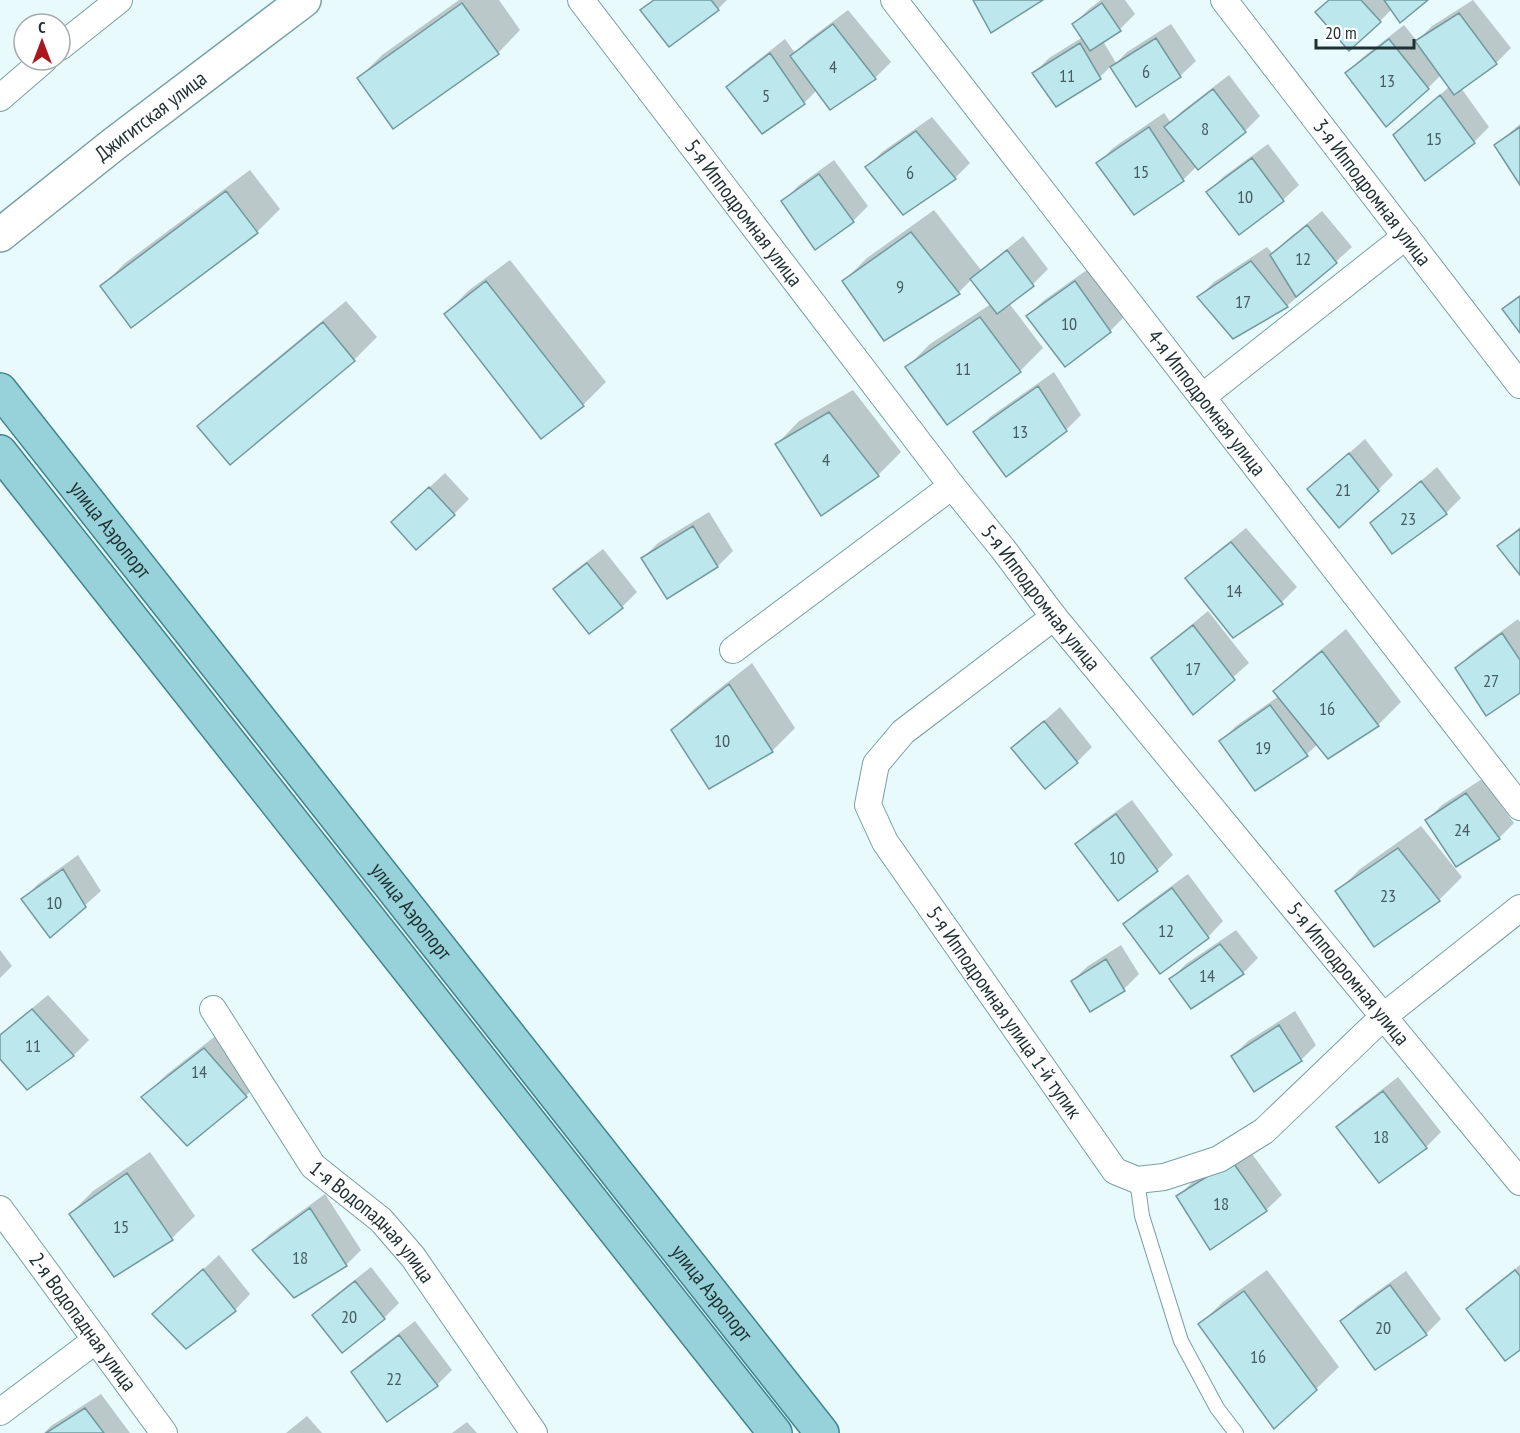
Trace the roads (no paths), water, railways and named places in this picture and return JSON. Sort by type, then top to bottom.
[{"type":"main road","name":"улица Аэропорт","points":[[0,390],[822,1433]]},
{"type":"main road","name":"улица Аэропорт","points":[[0,452],[776,1433]]},
{"type":"street","points":[[72,37],[119,0]]},
{"type":"street","name":"Джигитская улица","points":[[0,236],[114,144],[304,0]]},
{"type":"street","name":"5-я Ипподромная улица","points":[[581,0],[1054,617],[1520,1182]]},
{"type":"street","name":"4-я Ипподромная улица","points":[[894,0],[1520,807]]},
{"type":"street","name":"3-я Ипподромная улица","points":[[1224,0],[1520,385]]},
{"type":"street","points":[[0,98],[30,72]]},
{"type":"street","points":[[1202,397],[1406,236]]},
{"type":"street","points":[[733,650],[952,486]]},
{"type":"street","name":"5-я Ипподромная улица 1-й тупик","points":[[1054,617],[903,732],[876,764],[868,805],[885,842],[1115,1171],[1137,1180]]},
{"type":"street","points":[[1137,1180],[1164,1177],[1219,1159],[1264,1131],[1384,1016],[1520,908]]},
{"type":"street","name":"1-я Водопадная улица","points":[[213,1009],[313,1166],[381,1220],[413,1257],[534,1433]]},
{"type":"street","name":"2-я Водопадная улица","points":[[0,1209],[164,1433]]},
{"type":"street","points":[[0,1412],[96,1340]]},
{"type":"lane","points":[[1137,1180],[1142,1216],[1181,1341],[1217,1408],[1236,1433]]}]
